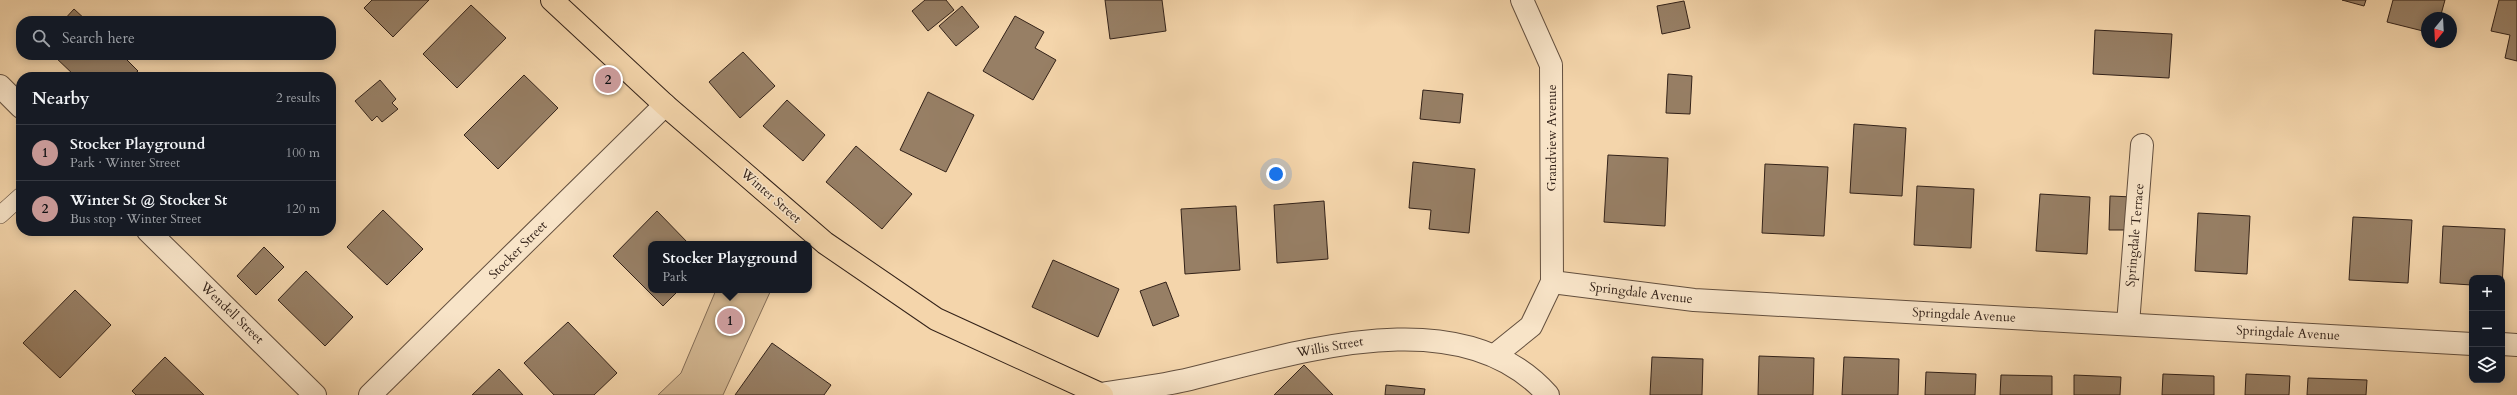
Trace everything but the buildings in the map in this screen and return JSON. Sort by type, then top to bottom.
[{"type":"main road","name":"Winter Street","points":[[552,0],[665,105],[825,243],[936,319],[1102,395]]},
{"type":"street","name":"Grandview Avenue","points":[[1522,0],[1551,65],[1552,282]]},
{"type":"street","points":[[0,86],[16,102]]},
{"type":"street","name":"Stocker Street","points":[[370,395],[665,105]]},
{"type":"street","name":"Springdale Terrace","points":[[2128,324],[2142,145]]},
{"type":"street","name":"Wendell Street","points":[[153,236],[316,395]]},
{"type":"street","name":"Springdale Avenue","points":[[1552,282],[1694,300],[2469,344]]},
{"type":"street","points":[[1495,355],[1531,326],[1552,282]]},
{"type":"street","name":"Willis Street","points":[[1102,395],[1188,380],[1293,354],[1378,339],[1440,341],[1495,355],[1536,382],[1548,395]]},
{"type":"street","points":[[2505,344],[2517,345]]},
{"type":"lane","points":[[0,215],[16,201]]},
{"type":"shaded area","points":[[715,293],[770,293],[723,395],[658,395],[681,373]]},
{"type":"place","name":"Winter St @ Stocker St","points":[[608,80]]},
{"type":"place","name":"Stocker Playground","points":[[730,321]]}]
